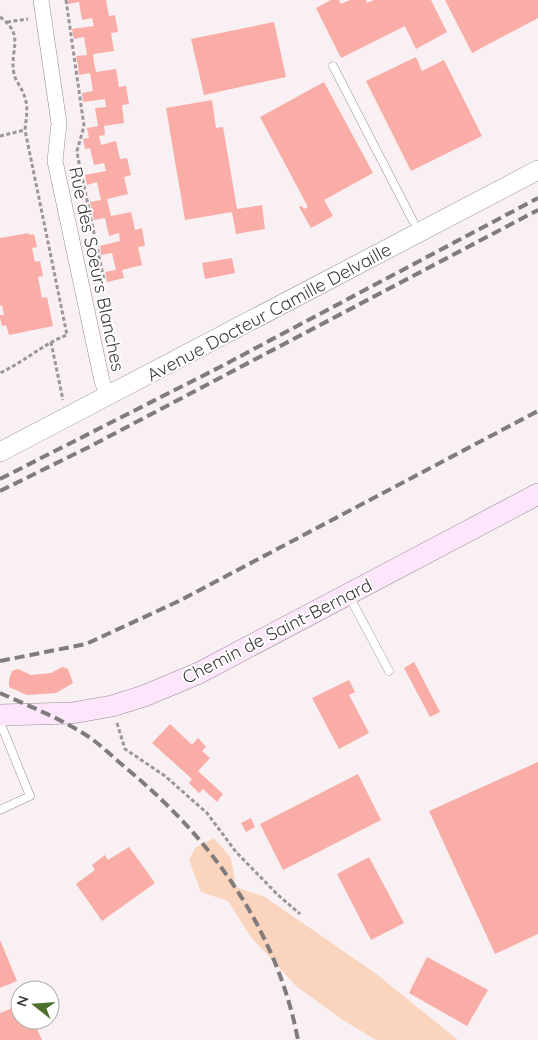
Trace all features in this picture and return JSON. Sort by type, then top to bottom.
[{"type":"main road","name":"Chemin de Saint-Bernard","points":[[0,715],[72,713],[112,706],[144,696],[200,673],[538,494]]},
{"type":"street","name":"Rue des Soeurs Blanches","points":[[41,0],[59,122],[55,161],[102,381],[108,397]]},
{"type":"street","name":"Avenue Docteur Camille Delvaille","points":[[0,452],[538,170]]},
{"type":"lane","points":[[333,66],[413,221]]},
{"type":"lane","points":[[348,594],[389,671]]},
{"type":"lane","points":[[0,722],[30,796],[0,810]]},
{"type":"path","points":[[66,0],[84,126],[77,151],[104,280]]},
{"type":"path","points":[[0,17],[13,29],[16,38],[14,75],[24,95],[28,114],[26,130],[67,335],[41,346],[31,357],[0,373]]},
{"type":"path","points":[[0,136],[26,130]]},
{"type":"path","points":[[51,342],[63,401]]},
{"type":"path","points":[[112,706],[125,749],[165,776],[207,813],[242,858],[278,896],[300,914]]},
{"type":"shaded area","points":[[214,838],[231,858],[236,887],[265,897],[375,973],[458,1040],[376,1040],[343,1020],[296,986],[251,937],[228,901],[201,892],[189,860],[195,848]]},
{"type":"building","points":[[68,0],[106,0],[109,16],[115,15],[118,32],[111,33],[114,51],[93,54],[94,63],[96,72],[116,69],[119,87],[126,86],[129,104],[122,105],[124,123],[104,126],[105,135],[99,136],[101,145],[116,141],[120,159],[127,158],[131,175],[124,177],[128,194],[107,199],[111,216],[131,212],[135,230],[142,228],[145,246],[138,247],[142,265],[122,270],[124,278],[107,282],[105,272],[116,270],[112,253],[101,255],[100,246],[120,241],[119,233],[109,236],[105,218],[94,220],[90,202],[101,200],[97,182],[87,185],[85,175],[106,171],[104,163],[94,165],[90,148],[85,149],[83,139],[89,138],[87,128],[98,126],[95,108],[106,107],[105,99],[83,102],[82,93],[93,91],[90,73],[79,75],[76,56],[87,55],[84,37],[74,39],[72,29],[94,26],[92,18],[82,20],[79,2],[68,4]]},
{"type":"building","points":[[331,0],[339,0],[341,4],[350,0],[366,0],[367,3],[374,0],[431,0],[447,32],[416,49],[405,26],[341,58],[316,8]]},
{"type":"building","points":[[445,0],[538,0],[538,18],[472,53]]},
{"type":"building","points":[[274,22],[286,77],[204,95],[191,39]]},
{"type":"building","points":[[416,57],[422,71],[444,60],[482,136],[411,171],[366,81]]},
{"type":"building","points":[[324,82],[373,173],[324,200],[333,216],[311,228],[299,207],[302,206],[304,209],[308,207],[260,117]]},
{"type":"building","points":[[212,100],[216,128],[223,127],[237,209],[262,205],[265,229],[236,234],[232,212],[185,220],[166,108]]},
{"type":"building","points":[[29,233],[29,235],[34,234],[37,247],[32,248],[35,262],[40,261],[43,276],[38,277],[42,298],[47,297],[53,326],[9,335],[6,325],[2,326],[0,318],[0,315],[4,315],[2,305],[0,306],[0,238]]},
{"type":"building","points":[[232,258],[235,273],[205,279],[202,263]]},
{"type":"building","points":[[414,662],[440,712],[430,717],[404,668]]},
{"type":"building","points":[[62,667],[68,669],[73,683],[56,693],[27,695],[9,687],[12,671],[18,669],[31,675],[51,673]]},
{"type":"building","points":[[349,680],[355,692],[349,695],[369,733],[339,749],[312,698]]},
{"type":"building","points":[[170,724],[192,745],[198,738],[206,747],[202,751],[210,758],[198,771],[223,794],[217,802],[203,789],[199,793],[189,783],[192,779],[152,743]]},
{"type":"building","points":[[538,762],[538,934],[495,954],[429,811]]},
{"type":"building","points":[[358,774],[381,820],[283,870],[260,824]]},
{"type":"building","points":[[251,818],[255,827],[246,832],[241,823]]},
{"type":"building","points":[[129,847],[155,883],[102,921],[76,884],[95,870],[92,865],[105,855],[108,860]]},
{"type":"building","points":[[369,857],[404,923],[371,940],[337,874]]},
{"type":"building","points":[[0,940],[17,980],[10,980],[10,984],[0,988]]},
{"type":"building","points":[[427,957],[488,990],[467,1026],[409,993]]},
{"type":"building","points":[[10,1009],[10,1030],[38,1030],[42,1040],[0,1040],[0,1013]]},
{"type":"railway","points":[[0,479],[220,367],[538,198]]},
{"type":"railway","points":[[0,491],[89,447],[538,210]]},
{"type":"railway","points":[[0,661],[86,644],[179,601],[538,411]]},
{"type":"railway","points":[[0,693],[57,719],[89,737],[158,796],[187,825],[213,857],[257,924],[274,961],[288,1000],[298,1040]]}]
